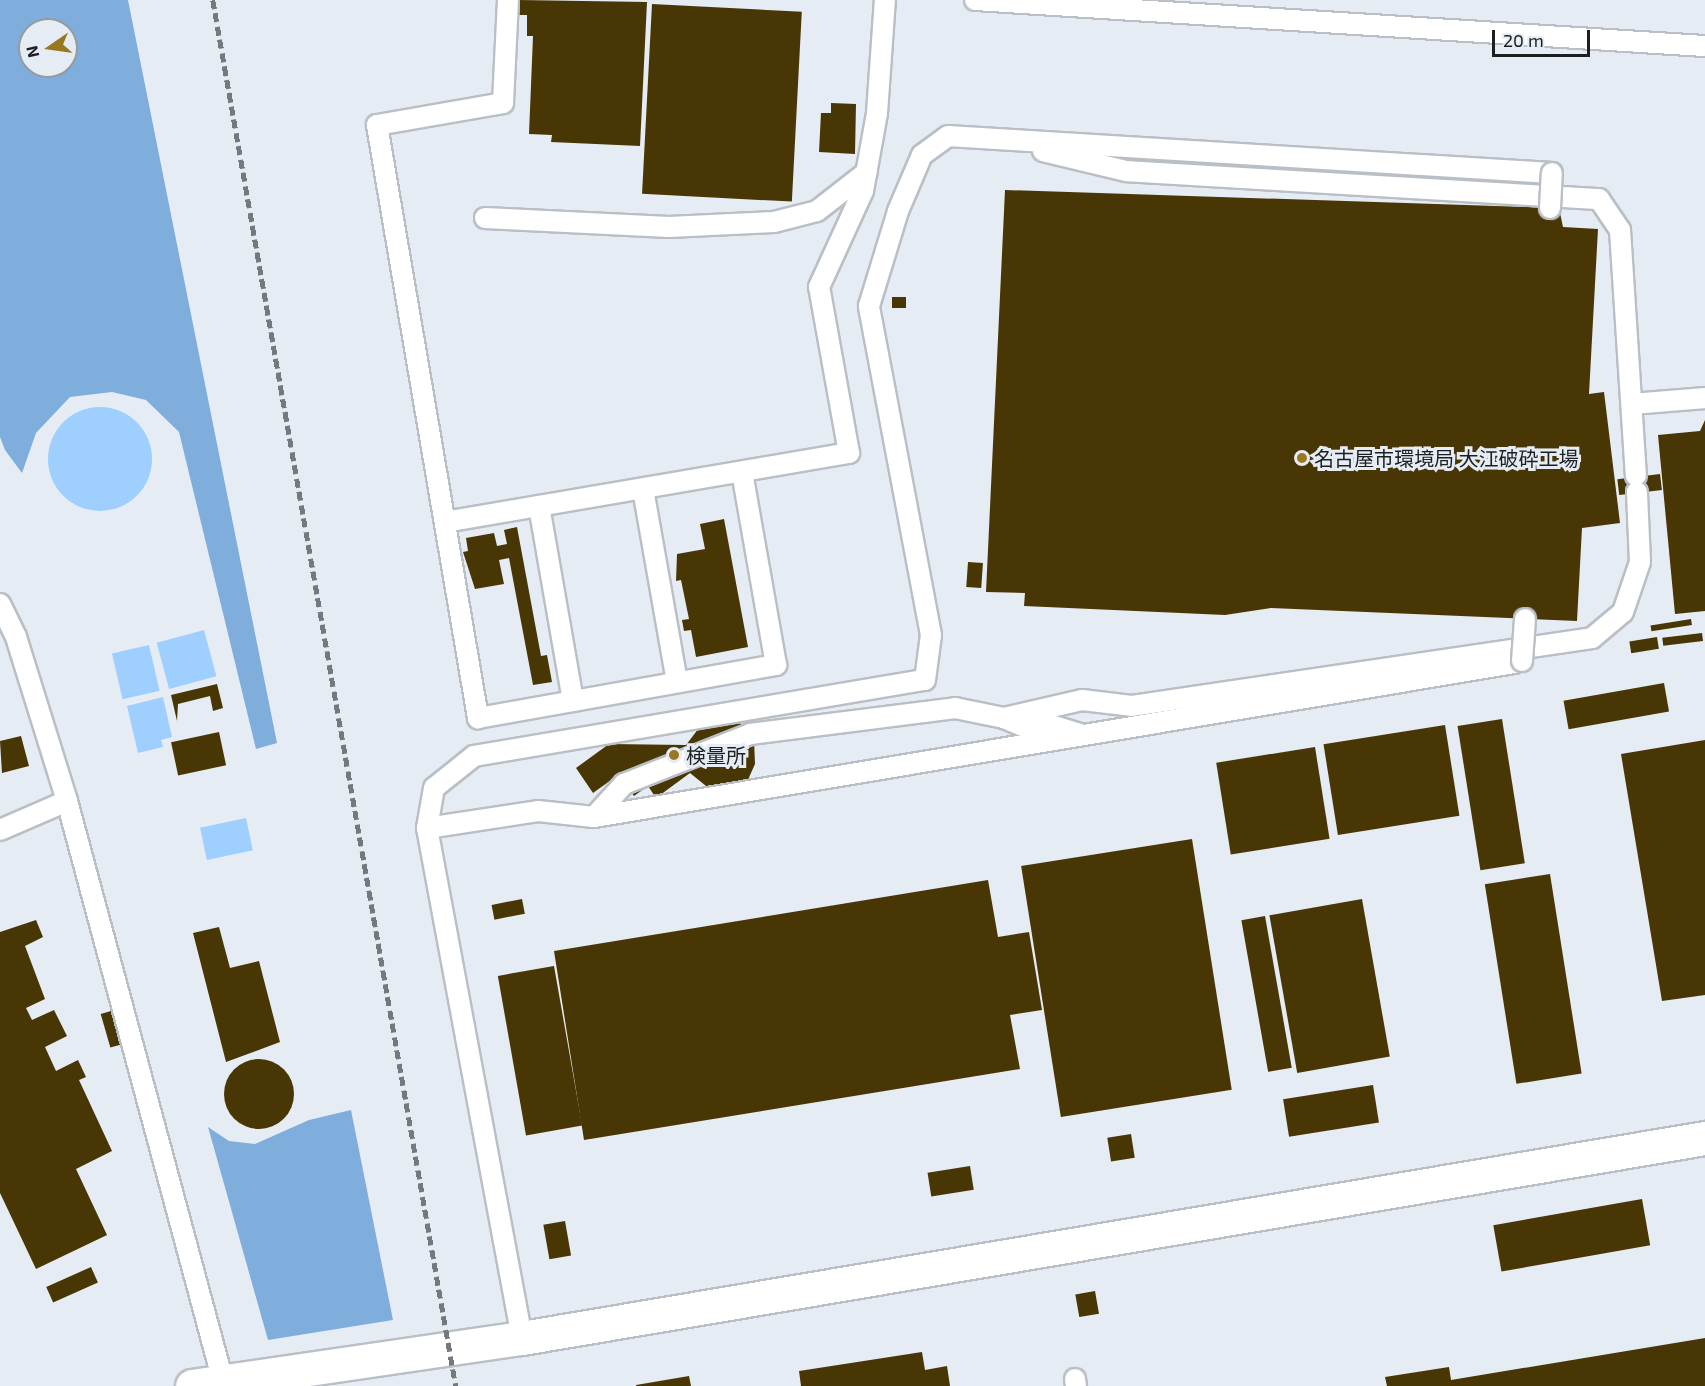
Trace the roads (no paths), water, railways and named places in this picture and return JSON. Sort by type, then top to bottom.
[{"type":"street","points":[[192,1386],[522,1338],[1705,1137]]},
{"type":"lane","points":[[508,0],[503,103],[377,125],[478,718],[776,665],[742,472]]},
{"type":"lane","points":[[445,522],[849,453],[819,288],[867,172],[885,0]]},
{"type":"lane","points":[[975,0],[1705,46]]},
{"type":"lane","points":[[522,1338],[427,828],[434,788],[474,756],[925,680],[931,635],[869,306],[898,211],[922,155],[948,136],[1552,173],[1550,208]]},
{"type":"lane","points":[[991,139],[1126,171],[1599,199],[1620,230],[1641,562],[1623,612],[1592,638],[1132,706],[1082,700],[1004,718]]},
{"type":"lane","points":[[484,218],[669,227],[774,222],[818,211],[867,172]]},
{"type":"lane","points":[[1632,404],[1705,398]]},
{"type":"lane","points":[[643,489],[677,682]]},
{"type":"lane","points":[[539,506],[573,701]]},
{"type":"lane","points":[[0,604],[16,637],[67,801],[223,1381]]},
{"type":"lane","points":[[427,828],[538,811],[594,817],[1090,737],[1522,661],[1525,619]]},
{"type":"lane","points":[[594,817],[624,784],[750,734],[955,708],[1004,718],[1029,729],[1052,726],[1090,737]]},
{"type":"lane","points":[[0,830],[67,801]]},
{"type":"railway","points":[[213,0],[456,1386]]},
{"type":"place","name":"名古屋市環境局 大江破砕工場","points":[[1302,458]]},
{"type":"place","name":"検量所","points":[[674,755]]}]
